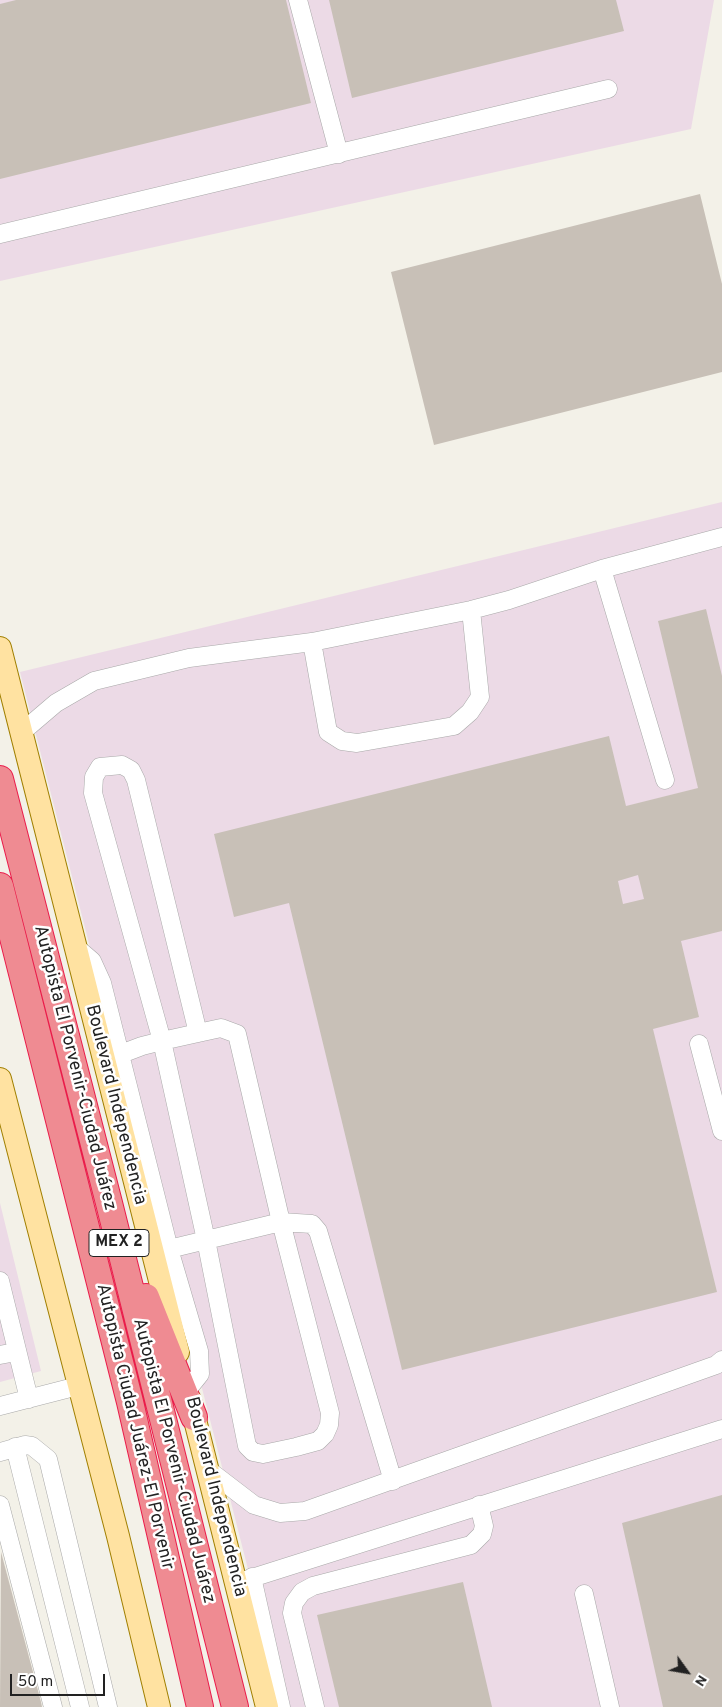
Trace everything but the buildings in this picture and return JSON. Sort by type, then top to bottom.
[{"type":"highway","name":"Autopista El Porvenir-Ciudad Juárez","points":[[0,779],[109,1203],[235,1707]]},
{"type":"highway","name":"Autopista Ciudad Juárez-El Porvenir","points":[[0,886],[130,1402],[200,1707]]},
{"type":"highway","points":[[109,1203],[194,1417]]},
{"type":"main road","name":"Boulevard Independencia","points":[[0,648],[77,948],[136,1152],[207,1469],[244,1580],[267,1707]]},
{"type":"main road","points":[[2,1091],[118,1536],[159,1707]]},
{"type":"street","points":[[298,0],[339,154]]},
{"type":"street","points":[[0,234],[608,89]]},
{"type":"street","points":[[22,732],[56,703],[94,681],[188,658],[312,642],[471,610],[509,600],[602,569],[722,537]]},
{"type":"street","points":[[602,569],[665,780]]},
{"type":"street","points":[[312,642],[328,732],[342,741],[358,743],[454,726],[470,712],[480,697],[471,610]]},
{"type":"street","points":[[121,1054],[162,1041],[221,1028],[237,1034],[281,1222],[330,1413],[329,1424],[325,1434],[318,1441],[263,1454],[254,1452],[247,1446],[206,1240],[162,1041],[93,794],[94,777],[100,767],[122,765],[131,770],[136,780],[198,1033]]},
{"type":"street","points":[[77,948],[92,962],[98,972],[121,1054],[136,1152],[169,1248],[201,1365],[197,1381],[188,1389]]},
{"type":"street","points":[[699,1044],[722,1132]]},
{"type":"street","points":[[169,1248],[281,1222],[312,1224],[318,1231],[392,1481]]},
{"type":"street","points":[[0,1281],[8,1353],[29,1399]]},
{"type":"street","points":[[207,1469],[254,1505],[280,1514],[305,1511],[716,1365],[722,1360]]},
{"type":"street","points":[[0,1406],[78,1386]]},
{"type":"street","points":[[281,1707],[244,1580],[722,1429]]},
{"type":"street","points":[[80,1707],[7,1449],[32,1446],[48,1459],[108,1707]]},
{"type":"street","points":[[0,1505],[53,1707]]},
{"type":"street","points":[[315,1707],[292,1613],[294,1603],[302,1592],[313,1586],[471,1545],[482,1534],[484,1526],[479,1505]]},
{"type":"street","points":[[584,1594],[610,1707]]},
{"type":"street","points":[[44,1670],[96,1657]]},
{"type":"shaded area","points":[[0,0],[714,0],[691,129],[0,281]]},
{"type":"shaded area","points":[[722,502],[722,1707],[283,1707],[20,672]]},
{"type":"shaded area","points":[[0,1203],[41,1371],[0,1382]]}]
